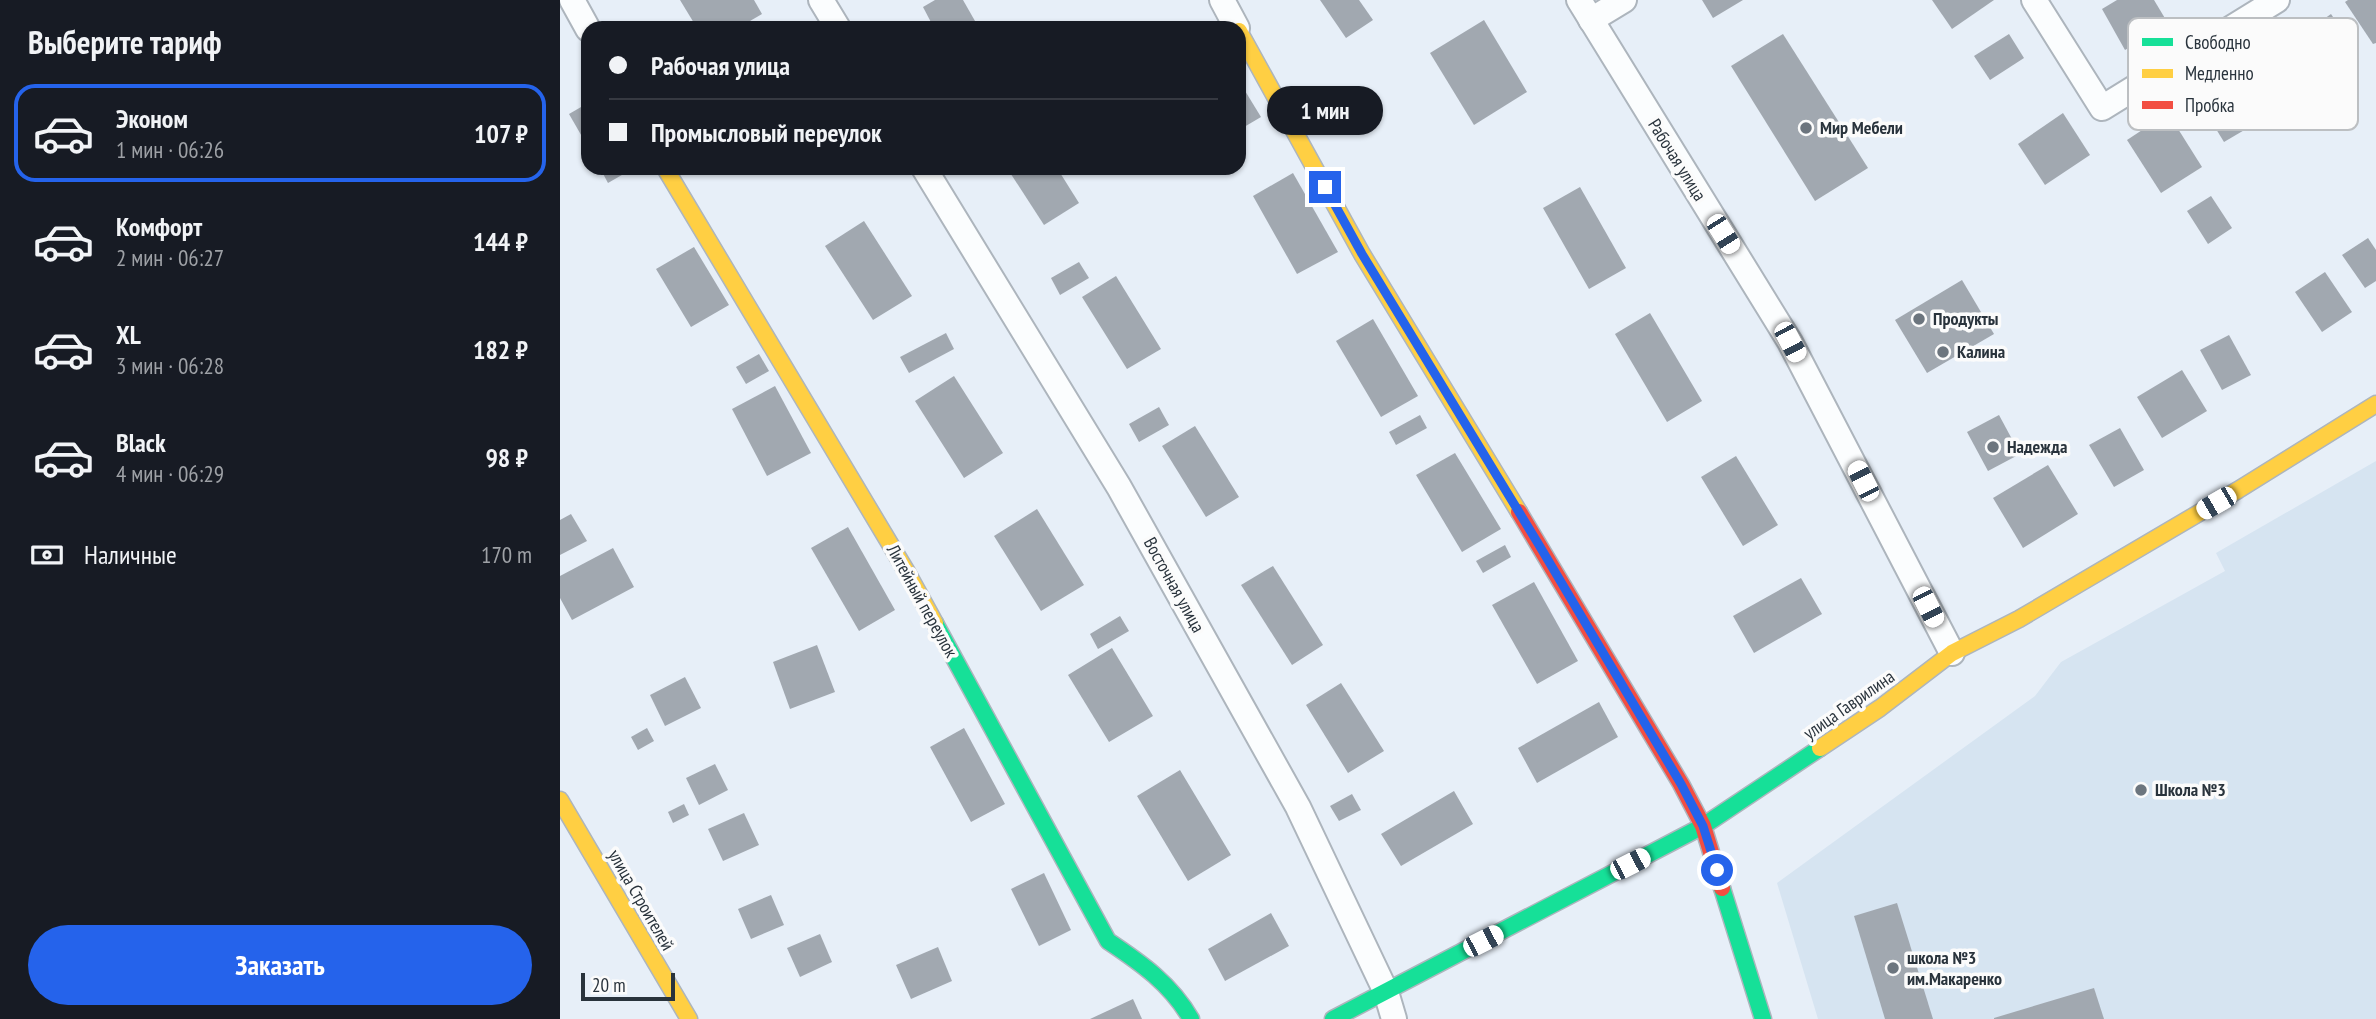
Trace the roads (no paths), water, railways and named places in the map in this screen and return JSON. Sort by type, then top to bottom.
[{"type":"street","points":[[572,0],[584,21]]},
{"type":"street","points":[[821,0],[834,21]]},
{"type":"street","points":[[1222,0],[1233,21]]},
{"type":"street","points":[[1585,10],[1624,0]]},
{"type":"street","points":[[2034,0],[2102,108],[2128,92]]},
{"type":"street","points":[[2248,18],[2277,0]]},
{"type":"street","name":"Рабочая улица","points":[[1585,10],[1790,342],[1952,653]]},
{"type":"street","points":[[1246,44],[1362,254],[1681,784],[1703,826],[1763,1019]]},
{"type":"street","name":"Литейный переулок","points":[[669,175],[908,574],[1108,941],[1151,970],[1185,1006],[1191,1019]]},
{"type":"street","name":"Восточная улица","points":[[928,175],[1119,487],[1298,807],[1386,992],[1394,1019]]},
{"type":"street","name":"улица Гаврилина","points":[[1333,1019],[1703,826],[1880,708],[1952,653],[2019,619],[2215,504],[2376,404]]},
{"type":"street","name":"улица Строителей","points":[[560,800],[689,1019]]},
{"type":"place","name":"Мир Мебели","points":[[1806,128]]},
{"type":"place","name":"Продукты","points":[[1919,319]]},
{"type":"place","name":"Калина","points":[[1943,352]]},
{"type":"place","name":"Надежда","points":[[1993,447]]},
{"type":"place","name":"Школа №3","points":[[2141,790]]},
{"type":"place","name":"школа №3 им.Макаренко","points":[[1893,968]]}]
